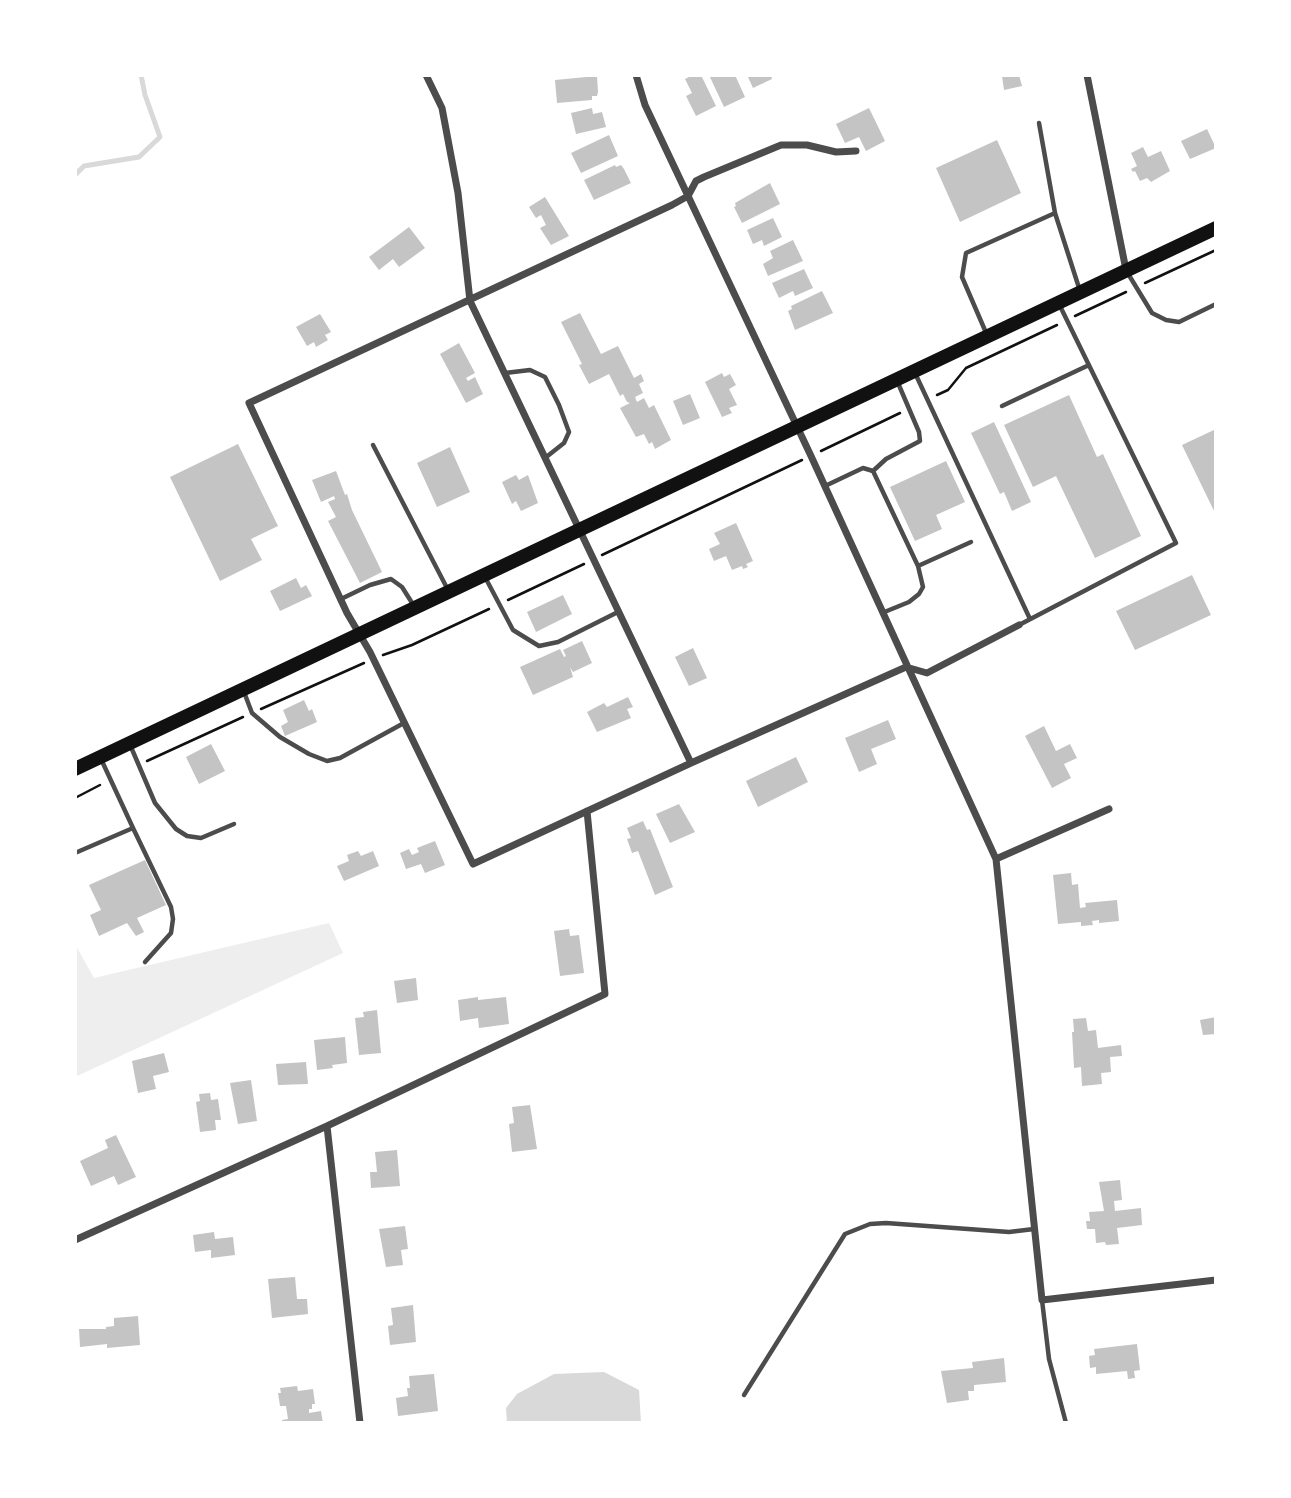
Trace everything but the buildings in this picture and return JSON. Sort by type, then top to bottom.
[{"type":"main road","points":[[75,769],[1216,228]]},
{"type":"street","points":[[426,75],[442,108],[458,193],[470,301],[691,763]]},
{"type":"street","points":[[636,75],[646,105],[797,425],[996,859],[1042,1300],[1216,1280]]},
{"type":"street","points":[[1087,75],[1126,270]]},
{"type":"street","points":[[856,150],[836,152],[807,145],[781,145],[696,181],[688,196],[249,403],[341,599],[473,864],[906,667],[927,673],[1019,625]]},
{"type":"street","points":[[996,859],[1109,809]]},
{"type":"street","points":[[75,1240],[327,1126],[605,994],[587,811]]},
{"type":"street","points":[[327,1126],[360,1423]]},
{"type":"lane","points":[[1039,123],[1055,213],[1080,292]]},
{"type":"lane","points":[[988,335],[962,277],[965,253],[1055,213]]},
{"type":"lane","points":[[1126,270],[1152,313],[1166,320],[1179,322],[1216,304]]},
{"type":"lane","points":[[1019,625],[1176,543],[1058,302]]},
{"type":"lane","points":[[1002,406],[1089,365]]},
{"type":"lane","points":[[504,373],[530,370],[545,377],[559,405],[569,432],[564,443],[545,458]]},
{"type":"lane","points":[[914,370],[1030,619]]},
{"type":"lane","points":[[873,471],[886,459],[920,442],[919,432],[896,379]]},
{"type":"lane","points":[[373,445],[448,591]]},
{"type":"lane","points":[[824,486],[863,468],[873,471],[918,566],[923,587],[919,594],[909,602],[882,613]]},
{"type":"lane","points":[[918,566],[971,542]]},
{"type":"lane","points":[[483,574],[513,630],[539,646],[558,642],[618,612]]},
{"type":"lane","points":[[341,599],[370,585],[391,579],[402,587],[414,607]]},
{"type":"lane","points":[[243,689],[252,713],[280,737],[327,761],[340,758],[405,723]]},
{"type":"lane","points":[[129,743],[155,803],[176,829],[187,836],[201,838],[234,824]]},
{"type":"lane","points":[[100,757],[171,907],[171,933],[145,962]]},
{"type":"lane","points":[[75,853],[133,828]]},
{"type":"lane","points":[[744,1395],[845,1234],[870,1224],[886,1223],[1009,1232],[1034,1229]]},
{"type":"lane","points":[[1042,1300],[1049,1359],[1066,1423]]},
{"type":"path","points":[[928,400],[948,390],[966,368],[1216,250]]},
{"type":"path","points":[[139,765],[373,659],[412,645],[909,409]]},
{"type":"path","points":[[75,797],[110,779]]},
{"type":"shaded area","points":[[329,923],[343,953],[75,1077],[75,944],[94,978]]},
{"type":"shaded area","points":[[604,1372],[639,1390],[641,1423],[507,1423],[506,1408],[517,1394],[554,1374]]},
{"type":"waterway","points":[[75,175],[84,166],[139,157],[160,137],[141,75]]}]
